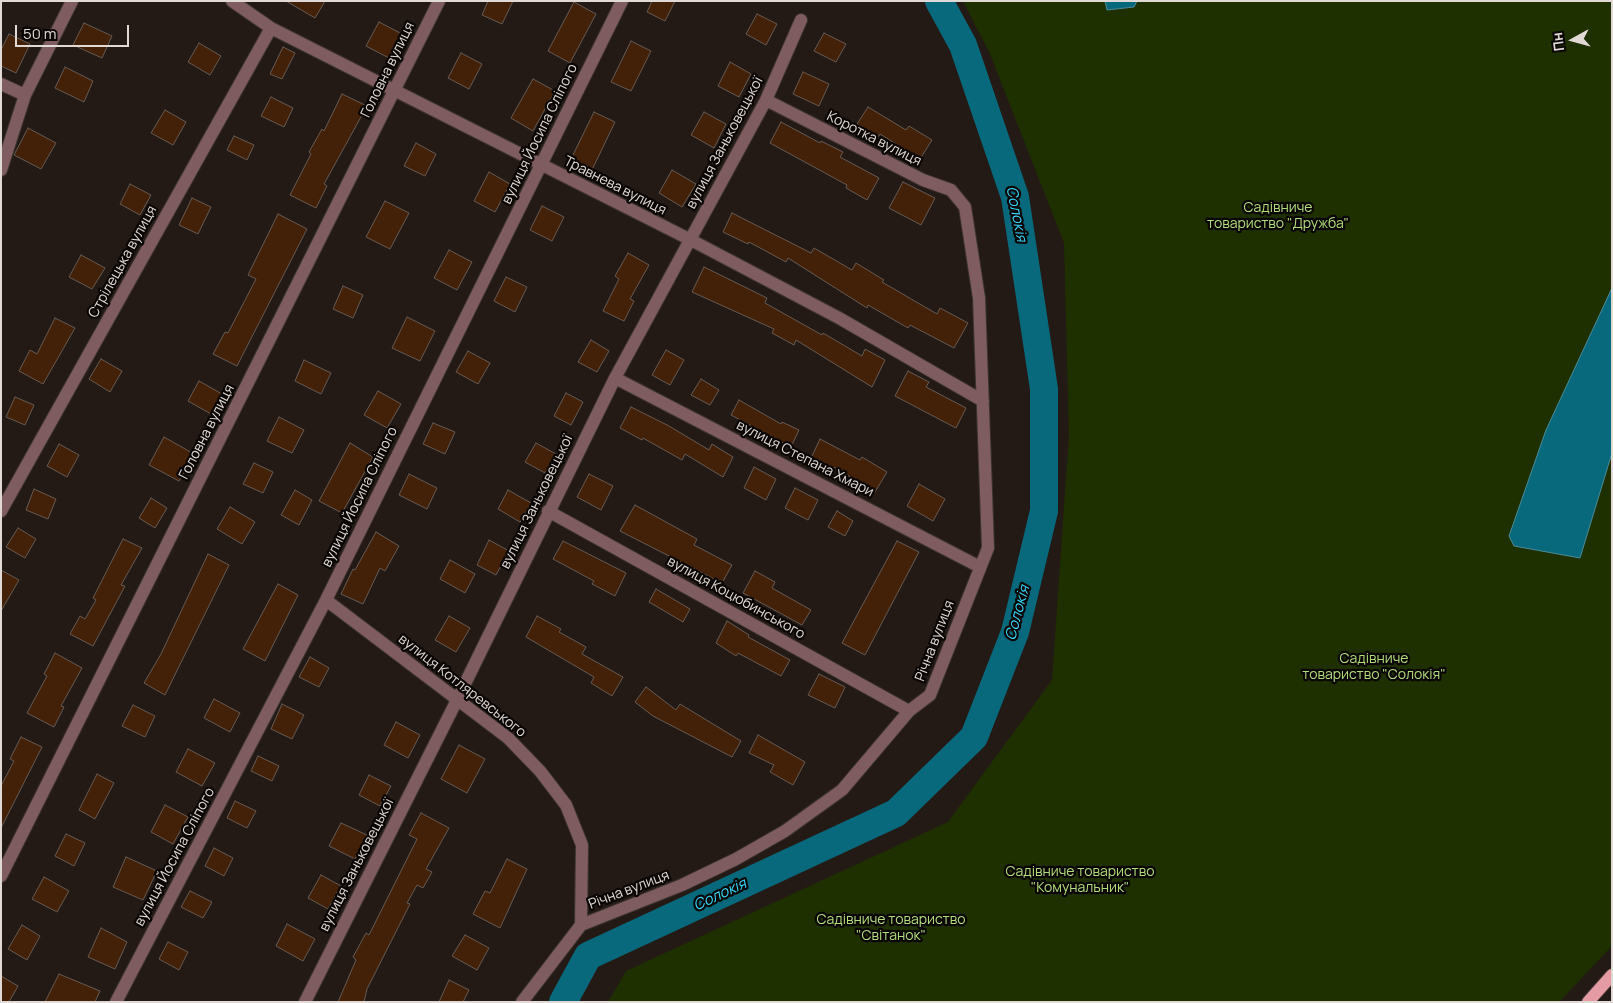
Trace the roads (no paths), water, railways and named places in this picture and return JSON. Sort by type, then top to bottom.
[{"type":"main road","points":[[1588,1002],[1612,975]]},
{"type":"street","points":[[1,170],[25,95],[72,1]]},
{"type":"street","name":"Травнева вулиця","points":[[232,1],[271,28],[690,240],[839,318],[983,401]]},
{"type":"street","name":"Головна вулиця","points":[[1,876],[396,91],[439,1]]},
{"type":"street","name":"вулиця Йосипа Сліпого","points":[[116,1002],[326,600],[622,1]]},
{"type":"street","name":"вулиця Заньковецької","points":[[305,1002],[457,700],[548,511],[615,378],[766,100],[801,20]]},
{"type":"street","name":"Стрілецька вулиця","points":[[1,511],[271,28]]},
{"type":"street","points":[[1,84],[25,95]]},
{"type":"street","name":"Коротка вулиця","points":[[766,100],[923,180],[951,190],[965,207]]},
{"type":"street","name":"Річна вулиця","points":[[581,924],[682,885],[785,831],[842,790],[909,711],[930,695],[988,548],[979,298],[965,207]]},
{"type":"street","name":"вулиця Степана Хмари","points":[[615,378],[980,567]]},
{"type":"street","name":"вулиця Коцюбинського","points":[[548,511],[909,711]]},
{"type":"street","name":"вулиця Котляревського","points":[[326,600],[508,738],[540,771],[566,805],[582,845],[581,924]]},
{"type":"street","points":[[522,1002],[581,924]]},
{"type":"water","points":[[1105,1],[1137,1],[1134,7],[1107,10]]},
{"type":"water","points":[[1612,288],[1612,453],[1580,558],[1514,546],[1509,536],[1546,430]]},
{"type":"waterway","name":"Солокія","points":[[563,1002],[588,956],[896,813],[974,737],[1015,632],[1044,511],[1044,389],[1015,197],[963,45],[939,1]]},
{"type":"park label","name":"Садівниче товариство \"Дружба\"","points":[[1278,216]]},
{"type":"park label","name":"Садівниче товариство \"Солокія\"","points":[[1374,668]]},
{"type":"park label","name":"Садівниче товариство \"Комунальник\"","points":[[1080,880]]},
{"type":"park label","name":"Садівниче товариство \"Світанок\"","points":[[891,928]]}]
